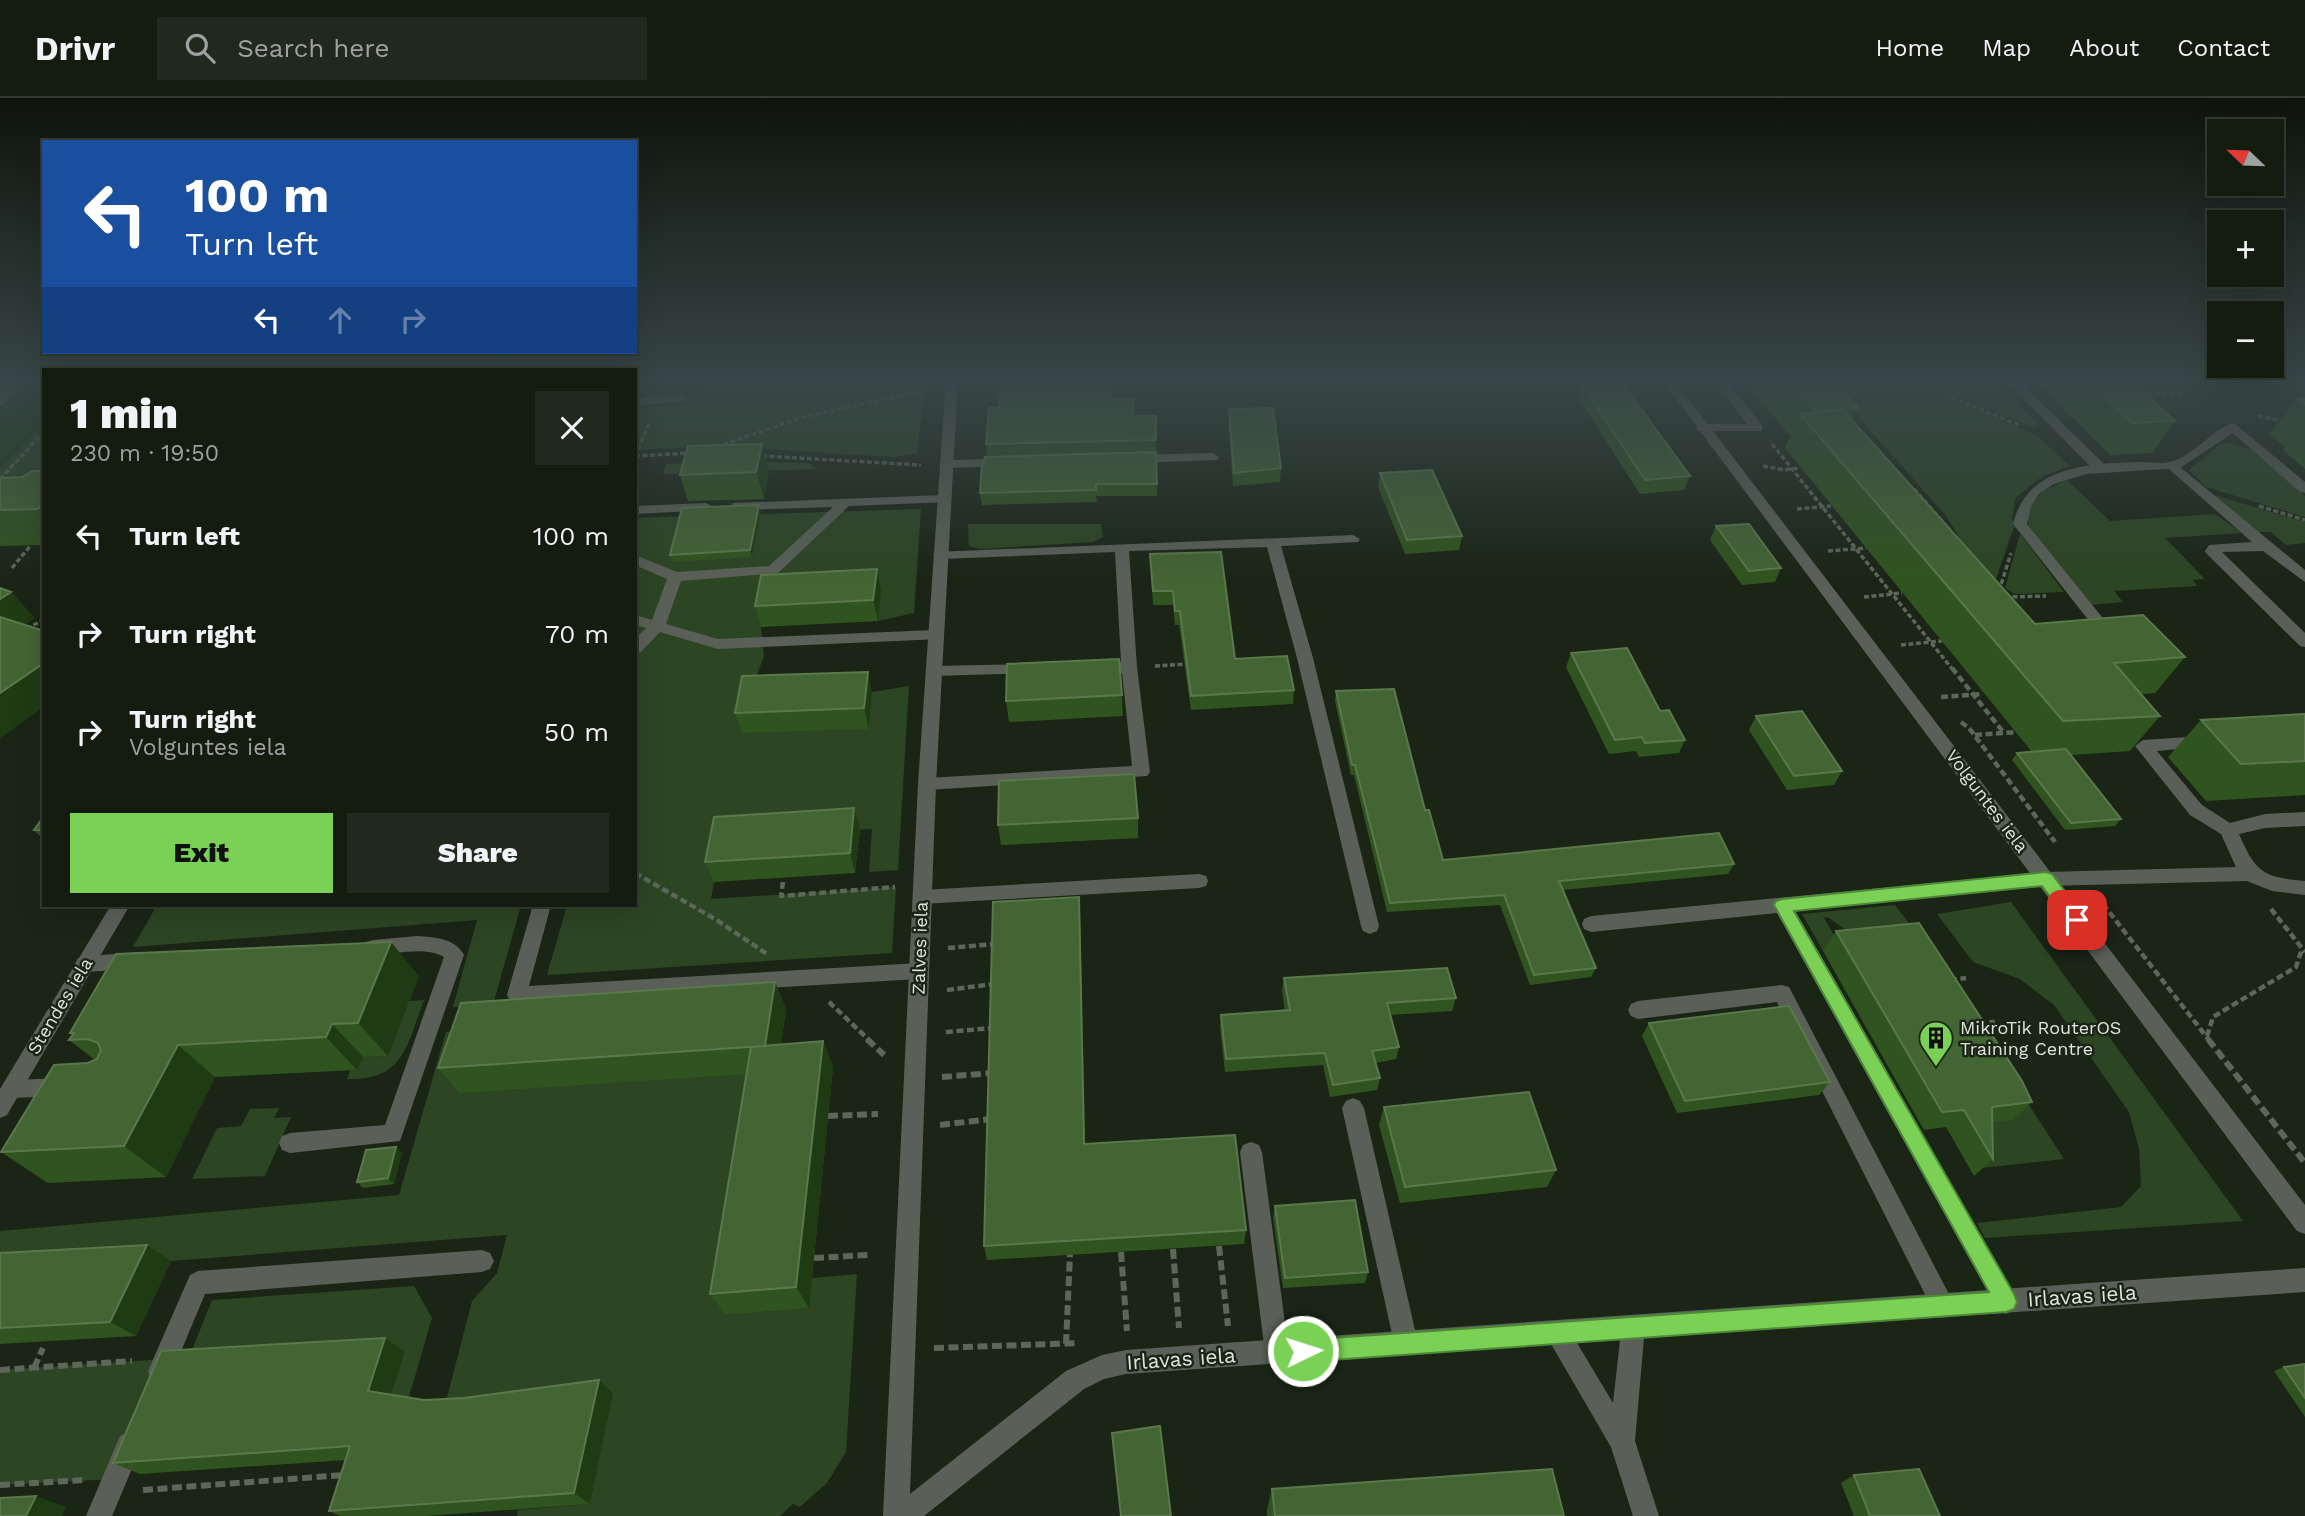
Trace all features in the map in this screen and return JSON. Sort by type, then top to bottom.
[{"type":"street","name":"Zalves iela","points":[[896,1516],[927,784],[947,446]]},
{"type":"street","name":"Volguntes iela","points":[[1716,446],[2305,1223]]},
{"type":"street","points":[[2078,446],[2100,468]]},
{"type":"street","points":[[2102,627],[2020,524],[2021,509],[2029,496],[2041,486],[2064,475],[2100,468],[2174,466],[2205,446]]},
{"type":"street","points":[[2256,446],[2305,489]]},
{"type":"street","points":[[1114,460],[1212,457]]},
{"type":"street","points":[[946,464],[1017,462]]},
{"type":"street","points":[[2174,466],[2243,528],[2305,577]]},
{"type":"street","points":[[637,510],[944,499]]},
{"type":"street","points":[[637,560],[675,577],[773,570],[845,503]]},
{"type":"street","points":[[940,555],[1353,539]]},
{"type":"street","points":[[1273,542],[1305,658],[1370,926]]},
{"type":"street","points":[[2268,546],[2214,548],[2212,551],[2305,642]]},
{"type":"street","points":[[927,784],[1141,772],[1129,667],[1122,547]]},
{"type":"street","points":[[637,646],[658,625],[675,577]]},
{"type":"street","points":[[637,620],[718,644],[935,635]]},
{"type":"street","points":[[1076,668],[1129,667]]},
{"type":"street","points":[[933,671],[1049,669]]},
{"type":"street","points":[[2219,741],[2143,746],[2196,810],[2228,830],[2247,874]]},
{"type":"street","points":[[2228,830],[2265,821],[2305,819]]},
{"type":"street","points":[[1591,924],[2081,877],[2247,874],[2268,885],[2305,888]]},
{"type":"street","points":[[922,897],[1199,881]]},
{"type":"street","points":[[1782,905],[2006,1302]]},
{"type":"street","name":"Stendes iela","points":[[0,1108],[120,907]]},
{"type":"street","points":[[541,907],[517,995],[919,971]]},
{"type":"street","points":[[290,1143],[391,1134],[454,955],[451,949],[438,945],[349,949]]},
{"type":"street","points":[[85,964],[145,961]]},
{"type":"street","points":[[1638,1010],[1782,993],[1943,1306]]},
{"type":"street","points":[[11,1090],[80,1086]]},
{"type":"street","points":[[1353,1108],[1406,1343]]},
{"type":"street","points":[[1251,1152],[1277,1353]]},
{"type":"street","points":[[150,1395],[198,1283],[482,1261]]},
{"type":"street","name":"Irlavas iela","points":[[903,1516],[1075,1380],[1102,1367],[1126,1362],[2305,1280]]},
{"type":"street","points":[[1622,1441],[1633,1326]]},
{"type":"street","points":[[1557,1332],[1622,1441],[1646,1516]]},
{"type":"street","points":[[99,1516],[140,1419]]},
{"type":"path","points":[[0,479],[31,446]]},
{"type":"path","points":[[710,449],[716,446]]},
{"type":"path","points":[[1772,446],[2004,733]]},
{"type":"path","points":[[637,456],[702,452]]},
{"type":"path","points":[[757,456],[946,464]]},
{"type":"path","points":[[1760,465],[1801,468]]},
{"type":"path","points":[[1913,488],[1940,517],[1955,540]]},
{"type":"path","points":[[1785,510],[1831,506]]},
{"type":"path","points":[[2020,524],[1998,598],[2075,595]]},
{"type":"path","points":[[12,568],[32,545]]},
{"type":"path","points":[[1816,552],[1866,548]]},
{"type":"path","points":[[1852,598],[1902,593]]},
{"type":"path","points":[[22,633],[42,620]]},
{"type":"path","points":[[1889,646],[1942,641]]},
{"type":"path","points":[[1129,667],[1197,664]]},
{"type":"path","points":[[1911,700],[1983,694]]},
{"type":"path","points":[[1959,721],[1975,736],[2081,877],[2305,1163]]},
{"type":"path","points":[[1975,736],[2032,731]]},
{"type":"path","points":[[637,874],[715,919],[802,977],[884,1055]]},
{"type":"path","points":[[2207,1037],[2213,1017],[2296,967],[2304,951],[2258,894],[2247,874]]},
{"type":"path","points":[[783,882],[781,896],[896,887]]},
{"type":"path","points":[[947,948],[996,943]]},
{"type":"path","points":[[1946,990],[1948,980],[1966,978]]},
{"type":"path","points":[[945,990],[995,984]]},
{"type":"path","points":[[1976,1023],[1995,1022]]},
{"type":"path","points":[[943,1032],[993,1027]]},
{"type":"path","points":[[942,1077],[993,1073]]},
{"type":"path","points":[[828,1116],[878,1114]]},
{"type":"path","points":[[940,1125],[991,1119]]},
{"type":"path","points":[[1219,1246],[1228,1327]]},
{"type":"path","points":[[1173,1249],[1180,1331]]},
{"type":"path","points":[[1121,1252],[1127,1336]]},
{"type":"path","points":[[1066,1344],[1070,1254]]},
{"type":"path","points":[[814,1258],[868,1255]]},
{"type":"path","points":[[931,1349],[1083,1342]]},
{"type":"path","points":[[34,1367],[43,1348]]},
{"type":"path","points":[[0,1370],[165,1359]]},
{"type":"path","points":[[0,1485],[115,1479],[130,1491],[359,1474]]},
{"type":"green space","points":[[21,446],[42,446],[42,469],[0,508],[0,468]]},
{"type":"green space","points":[[637,446],[714,446],[637,450]]},
{"type":"green space","points":[[721,446],[918,446],[917,453],[894,457]]},
{"type":"green space","points":[[1884,446],[2048,446],[2070,466],[2043,476],[2016,497],[2012,517],[2014,527],[1993,581],[1981,573],[1946,516]]},
{"type":"green space","points":[[2217,446],[2240,446],[2257,451],[2305,496],[2305,517],[2206,487],[2189,470]]},
{"type":"green space","points":[[724,461],[809,463],[817,469],[663,474],[666,464]]},
{"type":"green space","points":[[2067,480],[2110,521],[2215,514],[2242,533],[2165,538],[2205,579],[2193,580],[2197,586],[2114,591],[2123,602],[2090,605],[2031,533],[2027,518],[2031,504],[2044,491]]},
{"type":"green space","points":[[2211,494],[2305,522],[2305,543],[2286,545],[2271,532],[2255,532]]},
{"type":"green space","points":[[921,509],[914,613],[878,621],[881,590],[761,627],[764,656],[749,696],[868,729],[872,692],[909,686],[898,870],[869,872],[872,829],[722,837],[711,899],[896,887],[892,953],[547,975],[566,907],[637,907],[637,518]]},
{"type":"green space","points":[[968,524],[1101,524],[1103,537],[1093,542],[980,549],[969,546]]},
{"type":"green space","points":[[2020,534],[2064,592],[2015,594],[2005,588]]},
{"type":"green space","points":[[2011,902],[2243,1221],[1985,1238],[1977,1223],[2121,1207],[2141,1186],[2139,1149],[2129,1112],[2054,1005],[2020,979],[1973,962],[1937,914]]},
{"type":"green space","points":[[1895,905],[1941,965],[1847,931],[1828,917],[1824,918],[1842,949],[1823,951],[1802,914]]},
{"type":"green space","points":[[156,907],[520,907],[493,1005],[453,1007],[477,920],[133,947]]},
{"type":"green space","points":[[424,1000],[407,1045],[392,1067],[381,1074],[366,1078],[347,1079],[350,1070],[363,1057],[388,1056],[409,1001]]},
{"type":"green space","points":[[481,1029],[763,1073],[726,1315],[808,1308],[812,1278],[857,1274],[846,1452],[827,1483],[800,1507],[793,1504],[780,1516],[517,1516],[518,1510],[590,1504],[443,1413],[472,1301],[497,1273],[507,1235],[171,1261],[0,1270],[0,1231],[399,1195],[446,1032]]},
{"type":"green space","points":[[1983,1034],[2064,1159],[1973,1169]]},
{"type":"green space","points":[[279,1108],[274,1118],[291,1117],[265,1176],[192,1179],[217,1128],[241,1126],[250,1109]]},
{"type":"green space","points":[[414,1286],[432,1318],[406,1407],[186,1365],[212,1300]]},
{"type":"green space","points":[[165,1359],[115,1479],[0,1485],[0,1370]]},
{"type":"building","points":[[688,446],[762,446],[756,472],[680,475]]},
{"type":"building","points":[[1232,446],[1278,446],[1281,468],[1234,473]]},
{"type":"building","points":[[1623,446],[1668,446],[1690,476],[1645,480]]},
{"type":"building","points":[[1828,446],[1875,446],[2035,624],[2143,615],[2185,657],[2114,663],[2160,716],[2063,721]]},
{"type":"building","points":[[1156,452],[1157,484],[1096,484],[1096,490],[980,493],[985,457]]},
{"type":"building","points":[[1432,470],[1462,536],[1407,540],[1380,473]]},
{"type":"building","points":[[33,471],[42,471],[42,506],[38,509],[0,510],[0,478],[22,477]]},
{"type":"building","points":[[759,505],[750,550],[670,555],[682,508]]},
{"type":"building","points":[[1749,524],[1781,568],[1749,571],[1716,526]]},
{"type":"building","points":[[1221,552],[1235,659],[1287,656],[1294,690],[1191,696],[1180,611],[1175,611],[1173,591],[1153,591],[1150,554]]},
{"type":"building","points":[[877,569],[873,600],[755,606],[761,575]]},
{"type":"building","points":[[0,588],[11,592],[0,599]]},
{"type":"building","points":[[0,617],[42,630],[42,664],[0,693]]},
{"type":"building","points":[[1627,648],[1660,711],[1669,710],[1685,740],[1645,743],[1642,737],[1615,740],[1571,653]]},
{"type":"building","points":[[1119,659],[1122,695],[1006,701],[1007,664]]},
{"type":"building","points":[[868,672],[864,708],[735,713],[742,676]]},
{"type":"building","points":[[1394,689],[1425,810],[1429,810],[1443,860],[1719,833],[1734,864],[1559,881],[1596,968],[1534,975],[1504,895],[1390,903],[1355,765],[1352,765],[1336,691]]},
{"type":"building","points":[[1802,711],[1842,771],[1794,776],[1756,716]]},
{"type":"building","points":[[2305,714],[2305,761],[2241,764],[2201,720]]},
{"type":"building","points":[[2066,749],[2121,819],[2071,823],[2017,753]]},
{"type":"building","points":[[1134,774],[1138,818],[998,825],[999,781]]},
{"type":"building","points":[[854,808],[850,853],[705,862],[714,817]]},
{"type":"building","points":[[42,819],[42,830],[34,830]]},
{"type":"building","points":[[1079,897],[1084,1144],[1235,1135],[1246,1230],[984,1246],[993,902]]},
{"type":"building","name":"MikroTik RouterOS Training Centre","points":[[1919,923],[2022,1081],[2032,1102],[1992,1107],[1993,1159],[1964,1110],[1942,1112],[1836,931]]},
{"type":"building","points":[[391,942],[358,1023],[332,1024],[326,1037],[178,1045],[124,1146],[1,1152],[54,1065],[88,1063],[97,1059],[101,1050],[98,1043],[88,1039],[69,1040],[74,1033],[70,1033],[116,954]]},
{"type":"building","points":[[1447,968],[1456,998],[1387,1003],[1399,1047],[1372,1051],[1380,1078],[1333,1085],[1325,1053],[1226,1059],[1221,1015],[1290,1010],[1284,978]]},
{"type":"building","points":[[775,982],[765,1046],[438,1068],[461,1003]]},
{"type":"building","points":[[1789,1006],[1830,1082],[1685,1101],[1649,1023]]},
{"type":"building","points":[[823,1041],[796,1287],[710,1294],[751,1047]]},
{"type":"building","points":[[1529,1092],[1556,1170],[1405,1187],[1384,1107]]},
{"type":"building","points":[[396,1147],[388,1178],[357,1182],[366,1150]]},
{"type":"building","points":[[1355,1200],[1368,1272],[1285,1278],[1275,1206]]},
{"type":"building","points":[[147,1245],[110,1322],[0,1328],[0,1253]]},
{"type":"building","points":[[385,1338],[368,1391],[424,1400],[464,1398],[599,1380],[574,1493],[329,1511],[350,1446],[113,1463],[161,1351]]},
{"type":"building","points":[[2305,1364],[2305,1398],[2284,1367]]},
{"type":"building","points":[[1160,1426],[1171,1516],[1121,1516],[1112,1433]]},
{"type":"building","points":[[1552,1469],[1564,1516],[1275,1516],[1272,1489]]},
{"type":"building","points":[[1919,1469],[1940,1516],[1870,1516],[1854,1475]]},
{"type":"building","points":[[36,1496],[26,1516],[0,1516],[0,1498]]},
{"type":"place","name":"MikroTik RouterOS Training Centre","points":[[1936,1068]]},
{"type":"route","points":[[1303,1351],[2006,1302],[1782,905],[2046,879],[2077,920]]}]
